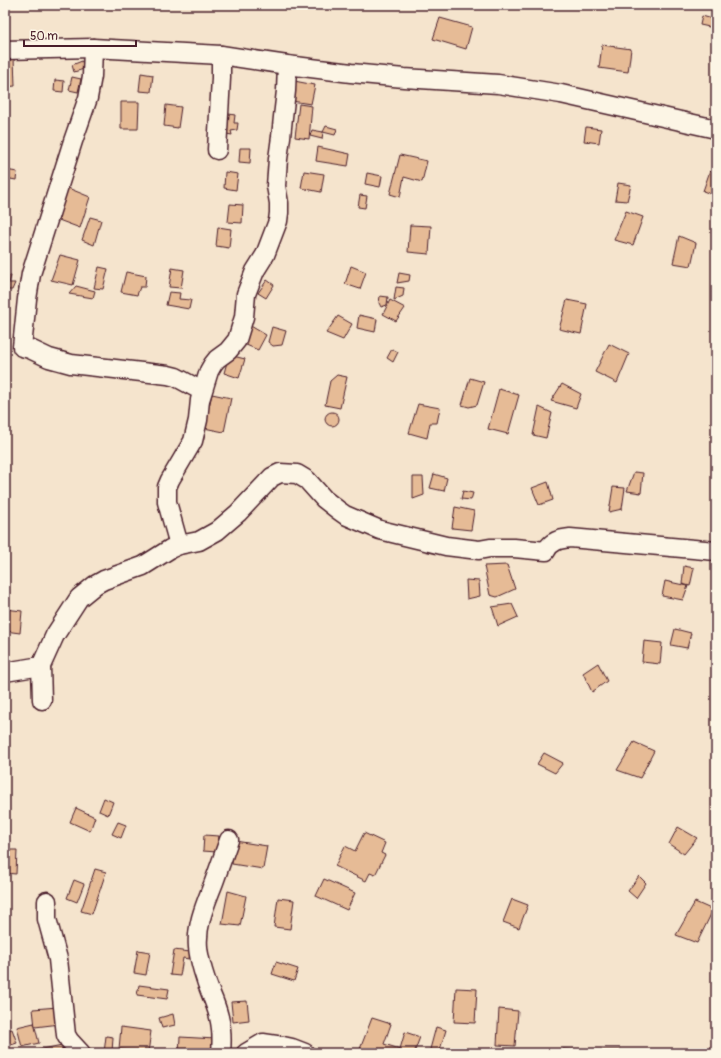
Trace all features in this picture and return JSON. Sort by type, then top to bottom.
[{"type":"street","points":[[93,48],[92,76],[88,98],[31,274],[22,347],[49,358],[71,364],[168,375],[176,377],[202,391]]},
{"type":"street","points":[[5,50],[93,48],[221,54],[287,66],[404,78],[498,84],[561,94],[716,129]]},
{"type":"street","points":[[217,150],[221,85],[221,54]]},
{"type":"street","points":[[179,545],[167,502],[167,488],[170,480],[193,441],[202,391],[209,372],[217,359],[228,352],[237,340],[244,317],[246,294],[255,271],[265,255],[278,221],[279,203],[276,186],[286,91],[287,66]]},
{"type":"street","points":[[42,700],[41,666],[55,635],[79,598],[95,585],[104,580],[144,566],[164,552],[179,545],[199,541],[217,531],[238,513],[272,477],[280,473],[297,474],[307,480],[331,505],[345,515],[380,530],[439,545],[479,550],[490,548],[514,548],[546,551],[552,543],[570,538],[716,551]]},
{"type":"street","points":[[5,672],[41,666]]},
{"type":"street","points":[[221,1053],[222,1039],[220,1021],[200,959],[198,948],[198,931],[202,914],[230,840]]},
{"type":"street","points":[[47,901],[47,919],[58,959],[66,1035],[81,1053]]},
{"type":"street","points":[[246,1053],[263,1043],[287,1047],[305,1053]]},
{"type":"building","points":[[650,5],[659,5],[659,9],[650,8]]},
{"type":"building","points":[[702,16],[716,20],[714,28],[700,25]]},
{"type":"building","points":[[440,18],[472,27],[466,49],[433,39]]},
{"type":"building","points":[[602,45],[631,49],[628,72],[599,68]]},
{"type":"building","points":[[5,58],[14,58],[15,86],[5,87]]},
{"type":"building","points":[[82,61],[84,69],[74,72],[72,65]]},
{"type":"building","points":[[141,73],[153,75],[151,92],[139,91]]},
{"type":"building","points":[[72,77],[81,79],[78,92],[69,90]]},
{"type":"building","points":[[55,80],[64,81],[63,92],[54,91]]},
{"type":"building","points":[[289,80],[315,85],[311,104],[285,100]]},
{"type":"building","points":[[121,102],[139,102],[138,129],[121,129]]},
{"type":"building","points":[[299,104],[312,106],[309,139],[295,137]]},
{"type":"building","points":[[166,105],[181,107],[178,128],[164,126]]},
{"type":"building","points":[[223,113],[235,115],[234,123],[238,123],[237,130],[231,131],[232,135],[221,133]]},
{"type":"building","points":[[326,126],[337,129],[335,135],[323,132]]},
{"type":"building","points":[[586,127],[601,129],[599,143],[584,141]]},
{"type":"building","points":[[312,130],[323,132],[322,139],[310,136]]},
{"type":"building","points":[[318,147],[350,154],[348,166],[316,161]]},
{"type":"building","points":[[240,148],[251,148],[250,163],[239,162]]},
{"type":"building","points":[[400,155],[427,161],[422,182],[404,177],[400,197],[390,194]]},
{"type":"building","points":[[6,170],[17,172],[16,180],[5,178]]},
{"type":"building","points":[[304,171],[324,174],[321,192],[301,188]]},
{"type":"building","points":[[710,171],[716,173],[716,196],[703,191]]},
{"type":"building","points":[[225,172],[238,174],[236,190],[224,188]]},
{"type":"building","points":[[367,173],[382,176],[380,187],[365,184]]},
{"type":"building","points":[[618,183],[631,185],[627,201],[615,200]]},
{"type":"building","points":[[68,188],[90,197],[80,228],[56,219]]},
{"type":"building","points":[[360,195],[367,196],[365,208],[358,207]]},
{"type":"building","points":[[230,204],[243,205],[242,223],[228,222]]},
{"type":"building","points":[[626,211],[643,217],[633,245],[614,240]]},
{"type":"building","points":[[90,217],[101,220],[94,245],[82,240]]},
{"type":"building","points":[[410,225],[431,226],[429,254],[408,252]]},
{"type":"building","points":[[218,227],[231,229],[229,248],[216,246]]},
{"type":"building","points":[[679,236],[696,243],[691,266],[673,263]]},
{"type":"building","points":[[60,255],[80,260],[73,285],[51,280]]},
{"type":"building","points":[[351,266],[366,272],[360,289],[345,284]]},
{"type":"building","points":[[99,267],[108,269],[103,289],[94,288]]},
{"type":"building","points":[[172,268],[184,270],[181,288],[169,287]]},
{"type":"building","points":[[126,272],[146,276],[145,287],[140,287],[137,295],[121,292]]},
{"type":"building","points":[[399,273],[410,275],[409,281],[397,283]]},
{"type":"building","points":[[5,275],[11,276],[9,283],[15,283],[12,290],[5,290]]},
{"type":"building","points":[[267,280],[274,285],[266,298],[258,293]]},
{"type":"building","points":[[76,286],[95,291],[93,298],[69,294]]},
{"type":"building","points":[[396,287],[404,288],[403,296],[394,300]]},
{"type":"building","points":[[169,292],[180,293],[179,299],[191,300],[189,309],[166,305]]},
{"type":"building","points":[[380,296],[388,297],[387,305],[381,307],[379,303]]},
{"type":"building","points":[[390,300],[405,308],[396,321],[383,314]]},
{"type":"building","points":[[567,300],[587,304],[581,334],[559,329]]},
{"type":"building","points":[[359,315],[377,319],[375,332],[357,328]]},
{"type":"building","points":[[338,316],[352,324],[343,340],[326,333]]},
{"type":"building","points":[[249,325],[266,335],[258,350],[239,342]]},
{"type":"building","points":[[272,327],[286,331],[282,345],[273,346],[268,342]]},
{"type":"building","points":[[609,344],[629,354],[617,383],[595,372]]},
{"type":"building","points":[[392,349],[398,352],[393,362],[387,358]]},
{"type":"building","points":[[229,355],[245,359],[239,378],[224,373]]},
{"type":"building","points":[[337,375],[347,377],[340,408],[325,405],[330,381]]},
{"type":"building","points":[[470,378],[484,382],[477,405],[469,407],[462,405]]},
{"type":"building","points":[[562,384],[581,394],[576,408],[551,401]]},
{"type":"building","points":[[499,389],[519,395],[508,434],[488,429]]},
{"type":"building","points":[[212,394],[231,398],[224,432],[204,428]]},
{"type":"building","points":[[418,404],[440,408],[437,423],[430,423],[427,438],[409,433]]},
{"type":"building","points":[[539,407],[552,413],[546,438],[533,435]]},
{"type":"building","points":[[332,412],[337,414],[339,419],[337,424],[332,426],[327,424],[325,419],[327,414]]},
{"type":"building","points":[[634,472],[643,473],[641,493],[627,491]]},
{"type":"building","points":[[434,474],[447,478],[444,491],[430,488]]},
{"type":"building","points":[[413,477],[423,477],[424,495],[413,499]]},
{"type":"building","points":[[548,482],[553,500],[539,505],[532,488]]},
{"type":"building","points":[[613,487],[625,488],[622,509],[609,512]]},
{"type":"building","points":[[463,491],[473,493],[471,500],[461,499]]},
{"type":"building","points":[[455,507],[474,511],[471,530],[452,528]]},
{"type":"building","points":[[507,565],[515,589],[497,597],[490,595],[484,566]]},
{"type":"building","points":[[684,566],[694,568],[690,586],[682,584]]},
{"type":"building","points":[[713,569],[716,569],[716,590],[713,590]]},
{"type":"building","points":[[466,580],[479,581],[480,596],[467,599]]},
{"type":"building","points":[[665,581],[688,586],[683,600],[662,596]]},
{"type":"building","points":[[512,604],[518,617],[498,626],[492,607]]},
{"type":"building","points":[[5,609],[22,611],[20,633],[5,631]]},
{"type":"building","points":[[675,629],[691,633],[687,648],[671,645]]},
{"type":"building","points":[[644,641],[662,643],[660,664],[642,662]]},
{"type":"building","points":[[598,663],[607,681],[592,692],[583,673]]},
{"type":"building","points":[[634,742],[654,751],[640,778],[617,770]]},
{"type":"building","points":[[544,753],[563,763],[555,773],[537,764]]},
{"type":"building","points":[[104,798],[113,802],[108,815],[99,811]]},
{"type":"building","points":[[76,808],[95,817],[90,831],[70,822]]},
{"type":"building","points":[[118,822],[126,825],[121,838],[112,834]]},
{"type":"building","points":[[678,827],[697,838],[684,854],[669,844]]},
{"type":"building","points":[[364,833],[385,843],[381,853],[385,855],[375,875],[370,873],[366,881],[335,866],[345,846],[355,851]]},
{"type":"building","points":[[204,835],[219,836],[217,852],[203,851]]},
{"type":"building","points":[[235,841],[267,846],[263,869],[232,864]]},
{"type":"building","points":[[6,850],[17,850],[16,874],[5,873]]},
{"type":"building","points":[[95,869],[106,872],[92,914],[81,911]]},
{"type":"building","points":[[639,876],[646,883],[636,898],[628,891]]},
{"type":"building","points":[[324,879],[355,893],[347,910],[316,896]]},
{"type":"building","points":[[74,880],[84,884],[77,902],[67,898]]},
{"type":"building","points":[[228,891],[246,896],[240,926],[222,924]]},
{"type":"building","points":[[278,898],[294,900],[290,929],[274,927]]},
{"type":"building","points":[[512,899],[528,905],[519,928],[503,922]]},
{"type":"building","points":[[695,902],[713,910],[697,943],[676,935]]},
{"type":"building","points":[[138,950],[150,952],[146,975],[134,973]]},
{"type":"building","points":[[174,950],[190,952],[189,959],[183,958],[180,976],[170,975]]},
{"type":"building","points":[[276,962],[298,969],[294,981],[272,974]]},
{"type":"building","points":[[139,985],[169,989],[167,999],[137,995]]},
{"type":"building","points":[[456,988],[477,989],[475,1023],[454,1022]]},
{"type":"building","points":[[247,1001],[249,1020],[233,1022],[231,1002]]},
{"type":"building","points":[[58,1007],[60,1024],[35,1027],[33,1009]]},
{"type":"building","points":[[499,1009],[518,1011],[515,1046],[497,1045]]},
{"type":"building","points":[[173,1014],[175,1025],[162,1028],[159,1018]]},
{"type":"building","points":[[372,1018],[391,1024],[384,1044],[400,1049],[405,1032],[420,1037],[414,1053],[371,1053],[360,1049]]},
{"type":"building","points":[[34,1023],[39,1043],[22,1047],[17,1027]]},
{"type":"building","points":[[121,1027],[151,1031],[148,1053],[119,1049]]},
{"type":"building","points":[[436,1027],[446,1030],[439,1053],[429,1053]]},
{"type":"building","points":[[12,1029],[17,1043],[5,1047],[5,1031]]},
{"type":"building","points":[[106,1036],[113,1037],[112,1053],[104,1053]]},
{"type":"building","points":[[180,1037],[216,1039],[215,1053],[179,1053]]},
{"type":"building","points":[[62,1045],[63,1053],[34,1053],[33,1051]]},
{"type":"building","points":[[563,1049],[582,1050],[582,1053],[563,1053]]},
{"type":"building","points":[[704,1049],[704,1053],[690,1053],[690,1050]]},
{"type":"building","points":[[591,1050],[621,1050],[621,1053],[591,1053]]}]
